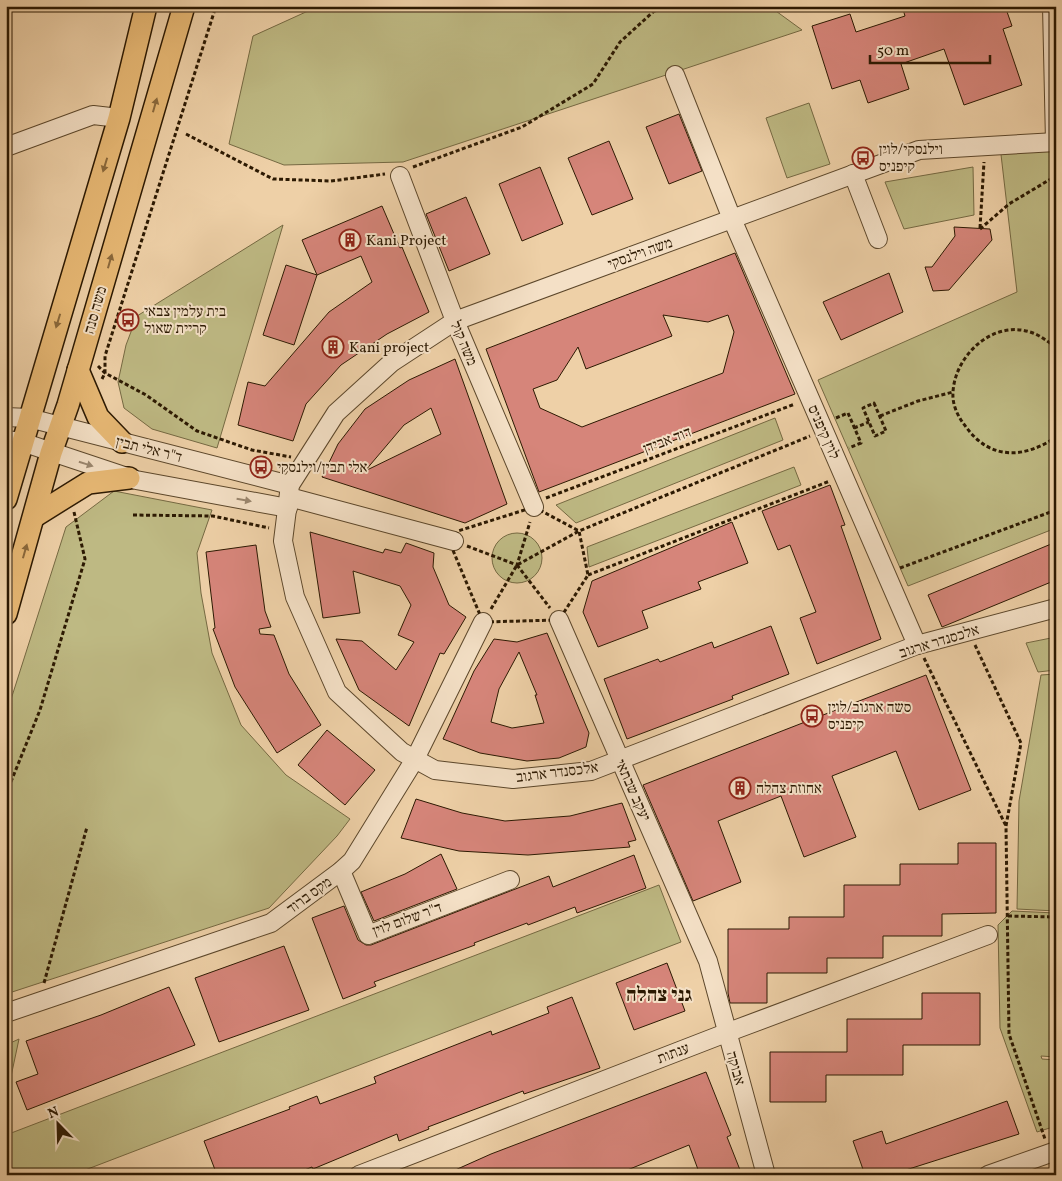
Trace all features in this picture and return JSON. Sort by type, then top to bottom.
[{"type":"main road","points":[[6,499],[14,441],[29,418],[119,118],[146,6]]},
{"type":"main road","name":"משה סנה","points":[[6,614],[184,6]]},
{"type":"main road","points":[[80,361],[91,402],[98,417],[122,442]]},
{"type":"main road","points":[[35,516],[88,483],[130,478]]},
{"type":"street","points":[[1052,6],[1055,142]]},
{"type":"street","name":"לוין קיפניס","points":[[675,75],[732,219],[810,398],[830,424],[844,475],[917,645]]},
{"type":"street","points":[[6,148],[93,115],[119,118]]},
{"type":"street","name":"משה וילנסקי","points":[[289,497],[306,460],[336,413],[391,363],[454,322],[919,150],[1055,142]]},
{"type":"street","name":"משה קול","points":[[399,174],[454,322],[534,505]]},
{"type":"street","points":[[853,174],[878,239]]},
{"type":"street","name":"ד\"ר אלי תבין","points":[[6,417],[29,418],[122,442],[289,497],[454,541]]},
{"type":"street","name":"ד\"ר אלי תבין","points":[[14,441],[130,478],[289,497]]},
{"type":"street","name":"אלכסנדר ארגוב","points":[[289,497],[283,541],[294,597],[337,692],[402,752],[435,770],[513,779],[592,771],[917,645],[1056,608]]},
{"type":"street","name":"יעקב שבתאי","points":[[559,620],[708,960]]},
{"type":"street","name":"מקס ברוד","points":[[6,1013],[271,923],[341,871],[352,861],[415,759],[483,622]]},
{"type":"street","name":"ד\"ר שלום לוין","points":[[341,871],[368,935],[510,880]]},
{"type":"street","name":"ענתות","points":[[359,1175],[726,1032],[988,935]]},
{"type":"street","name":"אבוקה","points":[[708,960],[766,1175]]},
{"type":"street","points":[[988,1175],[1054,1156]]},
{"type":"path","points":[[91,402],[105,373],[105,356],[216,6]]},
{"type":"path","points":[[186,134],[273,179],[330,181],[399,174],[522,127],[593,84],[620,42],[653,12],[665,6]]},
{"type":"path","points":[[985,146],[980,229],[1010,204],[1049,180],[1056,180]]},
{"type":"path","points":[[1056,347],[1032,333],[1010,330],[986,338],[969,351],[957,370],[953,392],[958,415],[976,440],[999,452],[1022,453],[1040,448],[1056,437]]},
{"type":"path","points":[[80,361],[146,395],[197,431],[252,450],[306,460]]},
{"type":"path","points":[[880,416],[918,401],[953,392]]},
{"type":"path","name":"דוד אבידן","points":[[454,541],[458,531],[534,505],[810,398]]},
{"type":"path","points":[[874,403],[886,431],[875,436],[869,422],[863,408],[874,403]]},
{"type":"path","points":[[517,565],[579,531],[830,424],[848,413],[861,443],[848,448]]},
{"type":"path","points":[[854,428],[869,422]]},
{"type":"path","points":[[559,620],[588,575],[844,475]]},
{"type":"path","points":[[6,794],[40,710],[85,559],[70,495]]},
{"type":"path","points":[[483,622],[517,565],[534,505],[579,531],[588,575]]},
{"type":"path","points":[[886,573],[1056,510]]},
{"type":"path","points":[[133,515],[212,516],[284,531]]},
{"type":"path","points":[[483,622],[452,548],[454,541],[517,565],[559,620]]},
{"type":"path","points":[[483,622],[559,620]]},
{"type":"path","points":[[974,642],[1021,743],[1006,826],[1009,1034],[1054,1156]]},
{"type":"path","points":[[917,645],[1006,826]]},
{"type":"path","points":[[48,970],[87,827]]},
{"type":"path","points":[[1008,916],[1056,917]]},
{"type":"path","points":[[42,988],[52,985]]},
{"type":"shaded area","points":[[319,6],[694,6],[716,10],[769,6],[802,30],[403,162],[284,165],[229,144],[253,36]]},
{"type":"shaded area","points":[[809,103],[830,164],[787,178],[766,118]]},
{"type":"shaded area","points":[[1056,143],[1056,528],[908,586],[818,380],[1017,292],[1000,146]]},
{"type":"shaded area","points":[[973,167],[974,215],[904,229],[885,182]]},
{"type":"shaded area","points":[[283,225],[217,448],[152,429],[124,408],[118,382],[126,345],[137,316]]},
{"type":"shaded area","points":[[775,418],[783,440],[576,523],[556,505]]},
{"type":"shaded area","points":[[794,467],[801,485],[589,567],[587,547]]},
{"type":"shaded area","points":[[114,491],[212,510],[197,553],[201,593],[212,653],[241,725],[286,775],[350,819],[337,836],[269,908],[6,994],[6,715],[66,527]]},
{"type":"shaded area","points":[[517,533],[535,540],[542,558],[535,576],[517,583],[499,576],[492,558],[499,540]]},
{"type":"shaded area","points":[[1056,637],[1056,670],[1038,672],[1026,643]]},
{"type":"shaded area","points":[[1056,674],[1056,729],[1054,730],[1056,735],[1056,911],[1017,909],[1019,801],[1041,675]]},
{"type":"shaded area","points":[[659,885],[681,942],[72,1175],[6,1175],[6,1135]]},
{"type":"shaded area","points":[[1012,911],[1056,913],[1056,1057],[1041,1056],[1042,1059],[1056,1060],[1056,1126],[1037,1132],[1000,1028],[998,925]]},
{"type":"shaded area","points":[[19,1039],[6,1100],[6,1045]]},
{"type":"building","points":[[902,6],[1005,6],[1012,26],[1003,29],[1022,85],[964,105],[944,49],[901,64],[909,89],[868,103],[860,80],[832,89],[812,26],[850,14],[856,32],[905,16]]},
{"type":"building","points":[[679,114],[702,171],[669,184],[646,127]]},
{"type":"building","points":[[609,141],[633,199],[592,215],[568,158]]},
{"type":"building","points":[[540,167],[563,224],[522,241],[499,184]]},
{"type":"building","points":[[466,197],[490,254],[449,271],[426,214]]},
{"type":"building","name":"Kani project","points":[[382,206],[400,248],[402,247],[429,312],[387,334],[341,365],[306,404],[293,441],[238,425],[248,382],[265,386],[329,312],[372,282],[361,256],[317,275],[302,240]]},
{"type":"building","points":[[954,227],[990,229],[992,240],[949,290],[933,291],[925,267],[932,267],[955,236]]},
{"type":"building","points":[[735,253],[795,394],[539,492],[486,349]],"holes":[[[663,315],[708,322],[728,315],[734,332],[723,373],[582,427],[540,408],[533,389],[557,380],[578,347],[586,369],[672,336]]]},
{"type":"building","points":[[286,265],[317,275],[294,345],[263,335]]},
{"type":"building","points":[[889,273],[903,312],[841,340],[823,302]]},
{"type":"building","points":[[455,359],[507,504],[465,523],[322,477],[338,444],[365,409],[409,380]],"holes":[[[431,408],[441,434],[365,471],[404,425]]]},
{"type":"building","points":[[830,485],[845,525],[841,526],[881,639],[817,664],[800,618],[816,612],[790,545],[778,550],[762,511]]},
{"type":"building","points":[[732,522],[748,563],[698,582],[701,589],[642,611],[648,628],[598,647],[583,612],[592,581]]},
{"type":"building","points":[[310,532],[383,553],[385,549],[401,553],[406,543],[434,553],[433,567],[449,605],[466,617],[444,654],[440,653],[409,726],[359,690],[336,639],[362,641],[396,670],[414,642],[398,635],[411,605],[400,586],[353,571],[360,613],[323,618]]},
{"type":"building","points":[[1056,542],[1056,580],[942,627],[928,595]]},
{"type":"building","points":[[256,545],[265,611],[271,627],[259,629],[260,634],[274,635],[289,674],[321,725],[277,753],[235,687],[213,629],[215,628],[206,552]]},
{"type":"building","points":[[771,626],[789,674],[732,696],[733,699],[627,739],[604,679],[658,659],[660,662],[712,642],[714,648]]},
{"type":"building","points":[[547,633],[589,733],[586,747],[559,758],[527,761],[480,753],[443,739],[474,671],[494,639],[517,642]],"holes":[[[519,652],[537,695],[535,695],[544,723],[512,728],[491,722],[499,689]]]},
{"type":"building","name":"אחוזת צהלה","points":[[926,675],[971,790],[919,810],[896,751],[832,776],[856,837],[804,857],[781,796],[718,821],[741,882],[693,901],[643,785]]},
{"type":"building","points":[[327,730],[375,770],[345,805],[298,765]]},
{"type":"building","points":[[416,799],[462,813],[505,821],[570,816],[622,803],[636,840],[628,842],[630,847],[528,855],[459,851],[401,838]]},
{"type":"building","points":[[958,843],[996,843],[996,913],[942,914],[942,936],[883,936],[883,958],[827,958],[827,973],[767,973],[767,1003],[730,1003],[728,993],[728,929],[789,929],[789,917],[844,917],[844,885],[900,885],[900,864],[958,864]]},
{"type":"building","points":[[441,854],[457,889],[374,921],[361,892],[405,874]]},
{"type":"building","points":[[634,855],[646,888],[577,913],[575,907],[528,925],[527,923],[474,943],[475,945],[374,982],[376,986],[343,999],[312,918],[344,906],[358,940],[366,945],[371,945],[549,876],[553,887]]},
{"type":"building","points":[[284,946],[309,1010],[219,1042],[195,978]]},
{"type":"building","points":[[667,963],[685,1011],[634,1030],[616,983]]},
{"type":"building","points":[[169,987],[195,1045],[27,1110],[16,1082],[38,1074],[26,1041],[101,1015]]},
{"type":"building","points":[[922,993],[980,993],[980,1045],[903,1045],[903,1075],[826,1075],[826,1102],[770,1102],[770,1052],[847,1052],[847,1019],[922,1019]]},
{"type":"building","points":[[572,997],[600,1068],[524,1094],[523,1091],[428,1127],[429,1129],[399,1141],[397,1134],[313,1169],[312,1167],[292,1175],[217,1175],[204,1141],[290,1109],[289,1107],[317,1096],[320,1104],[376,1083],[374,1077],[491,1031],[492,1035],[549,1013],[547,1007]]},
{"type":"building","points":[[706,1072],[731,1135],[727,1137],[742,1175],[700,1175],[689,1145],[615,1175],[444,1175],[491,1154]]},
{"type":"building","points":[[1007,1101],[1019,1134],[890,1175],[865,1175],[853,1141],[882,1131],[886,1144]]},
{"type":"place","name":"וילנסקי/לוין קיפניס","points":[[863,158]]},
{"type":"place","name":"Kani Project","points":[[350,240]]},
{"type":"place","name":"בית עלמין צבאי קריית שאול","points":[[128,320]]},
{"type":"place","name":"Kani project","points":[[333,347]]},
{"type":"place","name":"אלי תבין/וילנסקי","points":[[261,467]]},
{"type":"place","name":"סשה ארגוב/לוין קיפניס","points":[[812,716]]},
{"type":"place","name":"אחוזת צהלה","points":[[740,788]]},
{"type":"district","name":"גני צהלה","points":[[659,994]]}]
